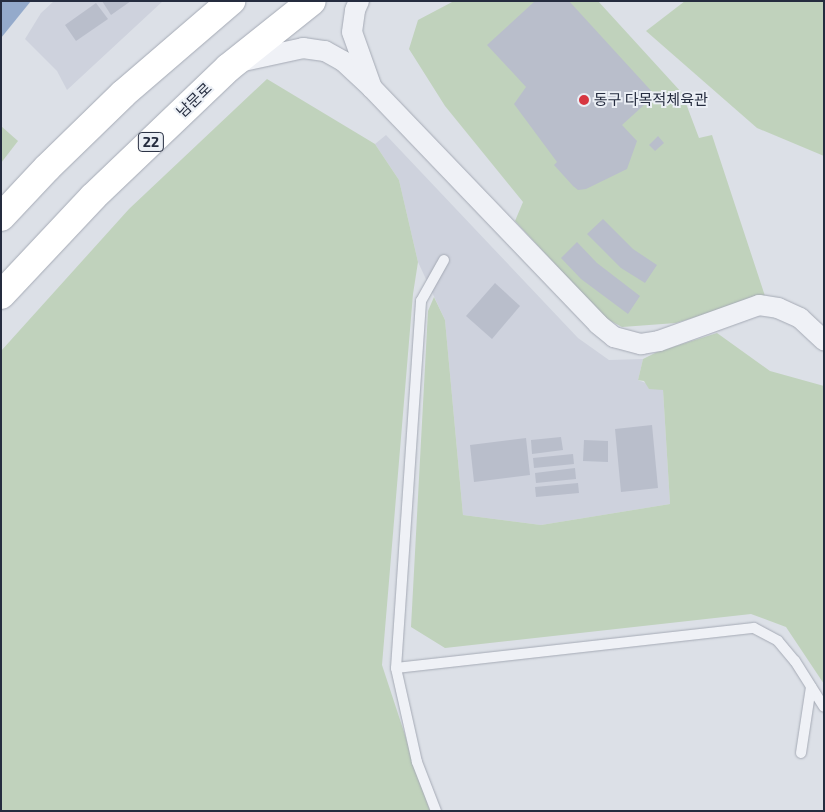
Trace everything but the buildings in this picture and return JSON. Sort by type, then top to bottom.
[{"type":"main road","points":[[1,218],[47,168],[123,94],[231,1]]},
{"type":"main road","name":"남문로","points":[[1,295],[93,197],[234,63],[312,1]]},
{"type":"street","points":[[360,1],[355,10],[352,32],[372,88]]},
{"type":"street","points":[[234,63],[303,48],[325,51],[343,61],[372,88],[598,324],[614,337],[641,344],[659,341],[759,305],[778,308],[800,318],[824,340]]},
{"type":"lane","points":[[436,811],[417,762],[396,668],[421,301],[444,260]]},
{"type":"lane","points":[[396,668],[754,628],[778,641],[824,707]]},
{"type":"lane","points":[[801,753],[811,687]]},
{"type":"shaded area","points":[[54,1],[163,1],[67,90],[57,71],[25,39],[41,13]]},
{"type":"shaded area","points":[[386,135],[578,338],[609,360],[643,359],[638,380],[663,390],[670,504],[541,525],[463,515],[445,320],[418,262],[399,180],[375,144]]},
{"type":"green space","points":[[454,1],[598,1],[682,93],[699,138],[712,135],[765,296],[676,323],[622,327],[605,318],[515,221],[523,202],[445,106],[409,49],[418,20]]},
{"type":"green space","points":[[685,1],[824,1],[824,156],[757,128],[646,31]]},
{"type":"green space","points":[[267,79],[375,144],[399,180],[418,262],[413,294],[382,665],[430,811],[1,811],[1,351],[129,209]]},
{"type":"green space","points":[[1,126],[18,141],[1,163]]},
{"type":"green space","points":[[434,297],[445,320],[463,515],[541,525],[670,504],[663,390],[649,389],[644,381],[638,380],[643,359],[657,352],[717,333],[770,371],[824,386],[824,684],[786,627],[751,614],[445,648],[411,627],[428,311]]},
{"type":"water","points":[[1,1],[31,1],[1,38]]},
{"type":"place","name":"동구 다목적체육관","points":[[584,100]]}]
